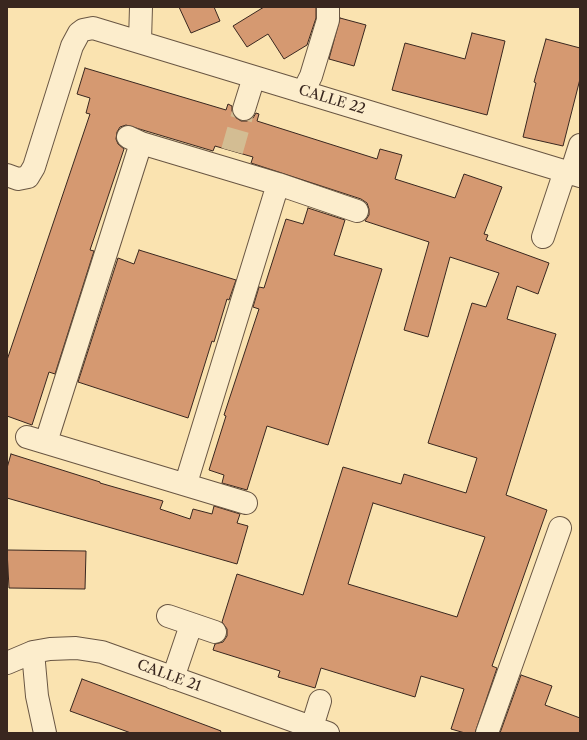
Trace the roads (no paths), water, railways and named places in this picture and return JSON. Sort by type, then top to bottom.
[{"type":"street","points":[[140,41],[141,7]]},
{"type":"street","points":[[303,92],[311,76],[328,20],[328,7]]},
{"type":"street","name":"CALLE 22","points":[[17,176],[34,167],[72,46],[76,37],[83,30],[93,28],[572,173]]},
{"type":"street","points":[[244,109],[254,77]]},
{"type":"street","points":[[246,503],[186,483],[36,439],[134,140],[229,160],[278,184],[357,211]]},
{"type":"street","points":[[543,237],[572,173],[580,145]]},
{"type":"street","points":[[186,483],[278,184]]},
{"type":"street","points":[[487,733],[560,528]]},
{"type":"street","points":[[168,616],[214,632]]},
{"type":"street","points":[[173,678],[191,625]]},
{"type":"street","name":"CALLE 21","points":[[7,663],[33,652],[50,649],[76,648],[102,652],[306,729]]},
{"type":"street","points":[[33,652],[37,696],[45,733]]},
{"type":"street","points":[[306,729],[320,701]]},
{"type":"tunnel","points":[[232,151],[244,109]]}]
